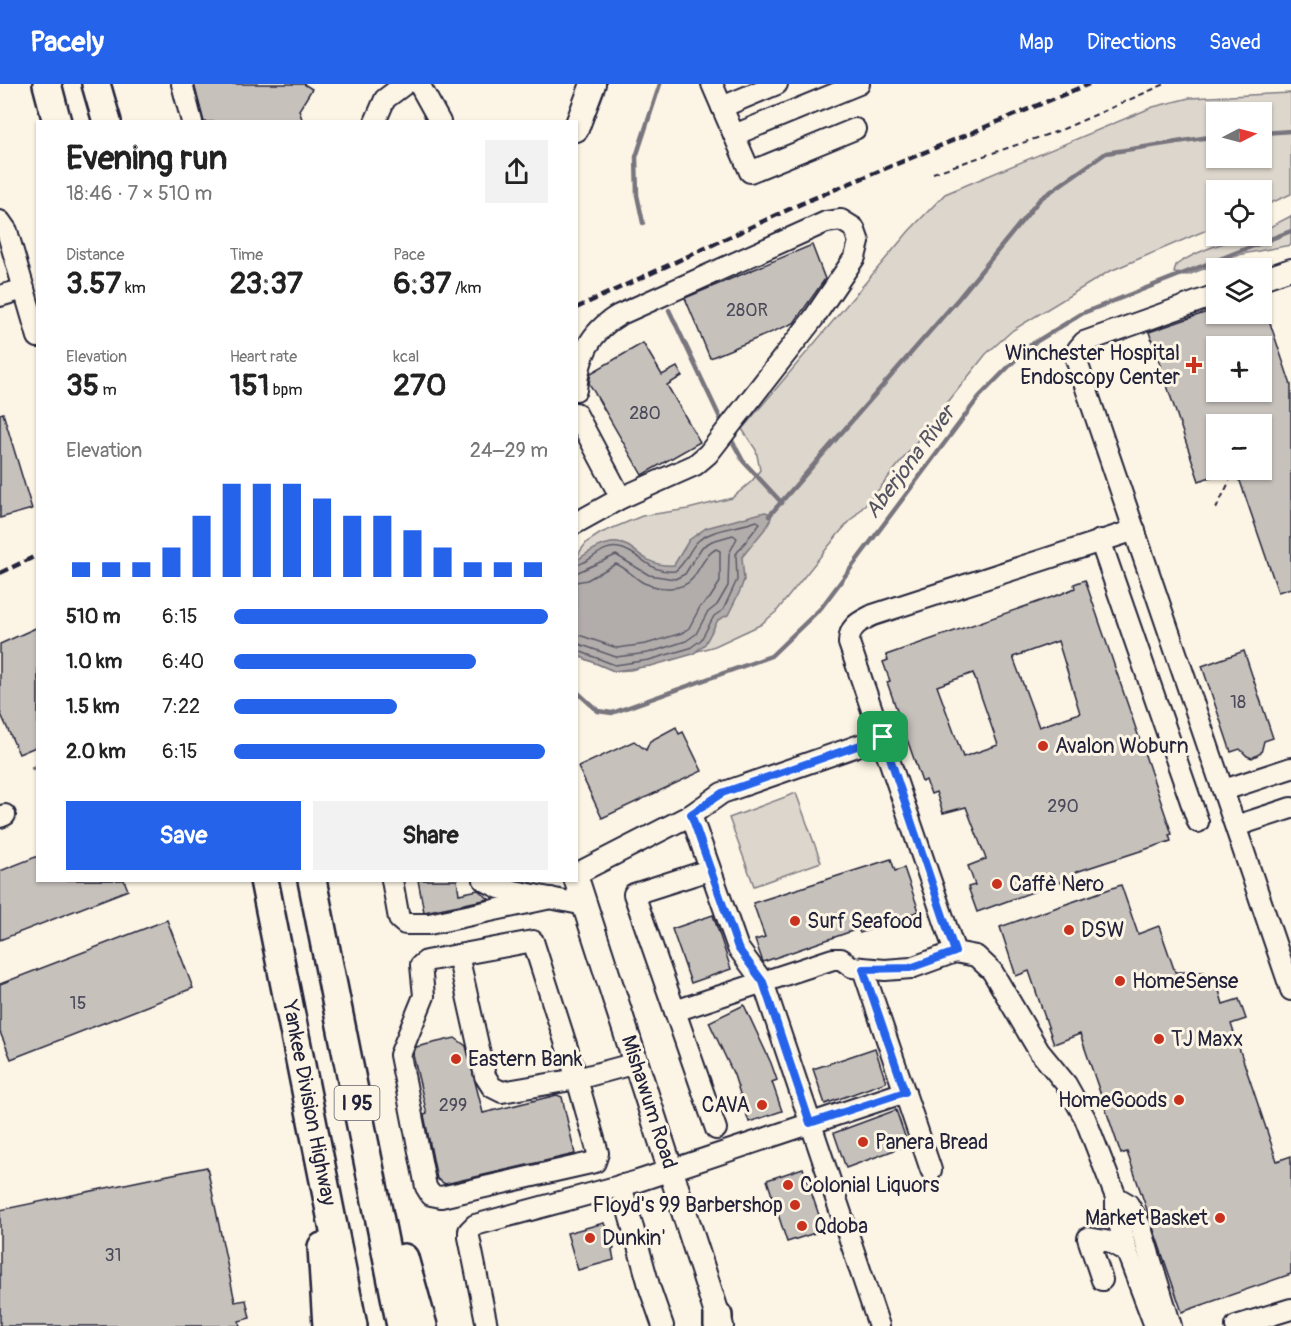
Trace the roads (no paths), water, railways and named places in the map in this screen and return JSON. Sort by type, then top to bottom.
[{"type":"highway","points":[[47,84],[56,120]]},
{"type":"highway","points":[[96,84],[106,120]]},
{"type":"highway","name":"Yankee Division Highway","points":[[264,882],[353,1326]]},
{"type":"highway","name":"I 95","points":[[312,882],[401,1326]]},
{"type":"highway","points":[[339,1010],[423,1326]]},
{"type":"highway","points":[[309,1102],[327,1326]]},
{"type":"main road","points":[[578,124],[593,84]]},
{"type":"main road","name":"Mishawum Road","points":[[578,882],[719,1323]]},
{"type":"street","points":[[182,84],[191,120]]},
{"type":"street","points":[[712,84],[750,172],[855,129]]},
{"type":"street","points":[[722,107],[777,84]]},
{"type":"street","points":[[734,135],[819,92],[859,84]]},
{"type":"street","points":[[376,120],[385,99],[418,85],[439,120]]},
{"type":"street","points":[[578,378],[582,355],[594,335],[612,319],[826,222],[836,220],[846,222],[859,237],[855,257],[813,319],[728,430],[695,465],[621,498],[578,522]]},
{"type":"street","points":[[0,221],[7,231],[36,330]]},
{"type":"street","points":[[1272,276],[1291,269]]},
{"type":"street","points":[[0,296],[24,289]]},
{"type":"street","points":[[1206,299],[1088,340],[1078,349],[1077,362],[1291,990]]},
{"type":"street","points":[[578,417],[621,498]]},
{"type":"street","points":[[955,952],[849,643],[849,633],[855,624],[873,615],[1135,530]]},
{"type":"street","points":[[1100,540],[1198,822]]},
{"type":"street","points":[[578,875],[691,814],[722,793],[883,737]]},
{"type":"street","points":[[1224,790],[1291,768]]},
{"type":"street","points":[[1236,826],[1290,812]]},
{"type":"street","points":[[691,814],[738,948],[763,982],[873,1324]]},
{"type":"street","points":[[709,870],[634,894],[716,1129]]},
{"type":"street","points":[[392,882],[399,919],[407,924],[429,924],[551,898]]},
{"type":"street","points":[[507,885],[528,887],[551,898],[585,905]]},
{"type":"street","points":[[533,941],[598,1153],[595,1162],[441,1197],[429,1193],[400,1053],[424,996],[420,967],[426,961],[458,955],[533,941]]},
{"type":"street","points":[[675,1011],[833,959],[841,959],[852,967],[863,969],[910,968],[955,952],[976,956],[992,971],[1039,1051],[1066,1084],[1085,1118],[1116,1197],[1119,1227],[1126,1252],[1155,1326]]},
{"type":"street","points":[[458,955],[485,1076],[492,1087],[507,1093],[636,1063]]},
{"type":"street","points":[[863,969],[931,1170]]},
{"type":"street","points":[[487,1326],[469,1237],[471,1228],[621,1185],[905,1092]]},
{"type":"street","points":[[621,1185],[650,1289],[663,1326]]},
{"type":"street","points":[[1116,1197],[1128,1204],[1140,1225],[1171,1326]]},
{"type":"street","points":[[1119,1227],[1132,1229],[1151,1259]]},
{"type":"street","points":[[1102,1280],[1088,1238],[1111,1242],[1126,1252]]},
{"type":"street","points":[[1236,1326],[1291,1309]]},
{"type":"water","points":[[765,512],[772,514],[769,524],[742,557],[744,580],[728,615],[718,620],[705,644],[693,654],[651,666],[614,671],[578,656],[578,560],[596,548],[610,543],[621,544],[659,564],[674,565],[689,540],[706,528]]},
{"type":"waterway","points":[[643,223],[637,195],[636,157],[660,84]]},
{"type":"waterway","points":[[1272,132],[1291,131]]},
{"type":"waterway","points":[[769,516],[959,298],[1040,199],[1106,153],[1206,138]]},
{"type":"waterway","name":"Aberjona River","points":[[578,693],[598,711],[612,713],[771,656],[821,608],[979,397],[1029,346],[1083,313],[1291,231]]},
{"type":"waterway","points":[[669,310],[723,424]]},
{"type":"waterway","points":[[730,437],[743,461],[782,503]]},
{"type":"railway","points":[[578,307],[807,201],[1089,84]]},
{"type":"railway","points":[[0,573],[36,556]]},
{"type":"place","name":"Winchester Hospital Endoscopy Center","points":[[1194,365]]},
{"type":"place","name":"Avalon Woburn","points":[[1043,746]]},
{"type":"place","name":"Caffè Nero","points":[[997,884]]},
{"type":"place","name":"Surf Seafood","points":[[795,921]]},
{"type":"place","name":"DSW","points":[[1069,930]]},
{"type":"place","name":"HomeSense","points":[[1120,981]]},
{"type":"place","name":"TJ Maxx","points":[[1159,1039]]},
{"type":"place","name":"Eastern Bank","points":[[456,1059]]},
{"type":"place","name":"HomeGoods","points":[[1179,1100]]},
{"type":"place","name":"CAVA","points":[[762,1105]]},
{"type":"place","name":"Panera Bread","points":[[863,1142]]},
{"type":"place","name":"Colonial Liquors","points":[[788,1185]]},
{"type":"place","name":"Floyd's 99 Barbershop","points":[[795,1205]]},
{"type":"place","name":"Market Basket","points":[[1220,1218]]},
{"type":"place","name":"Qdoba","points":[[802,1226]]},
{"type":"place","name":"Dunkin'","points":[[590,1238]]}]
